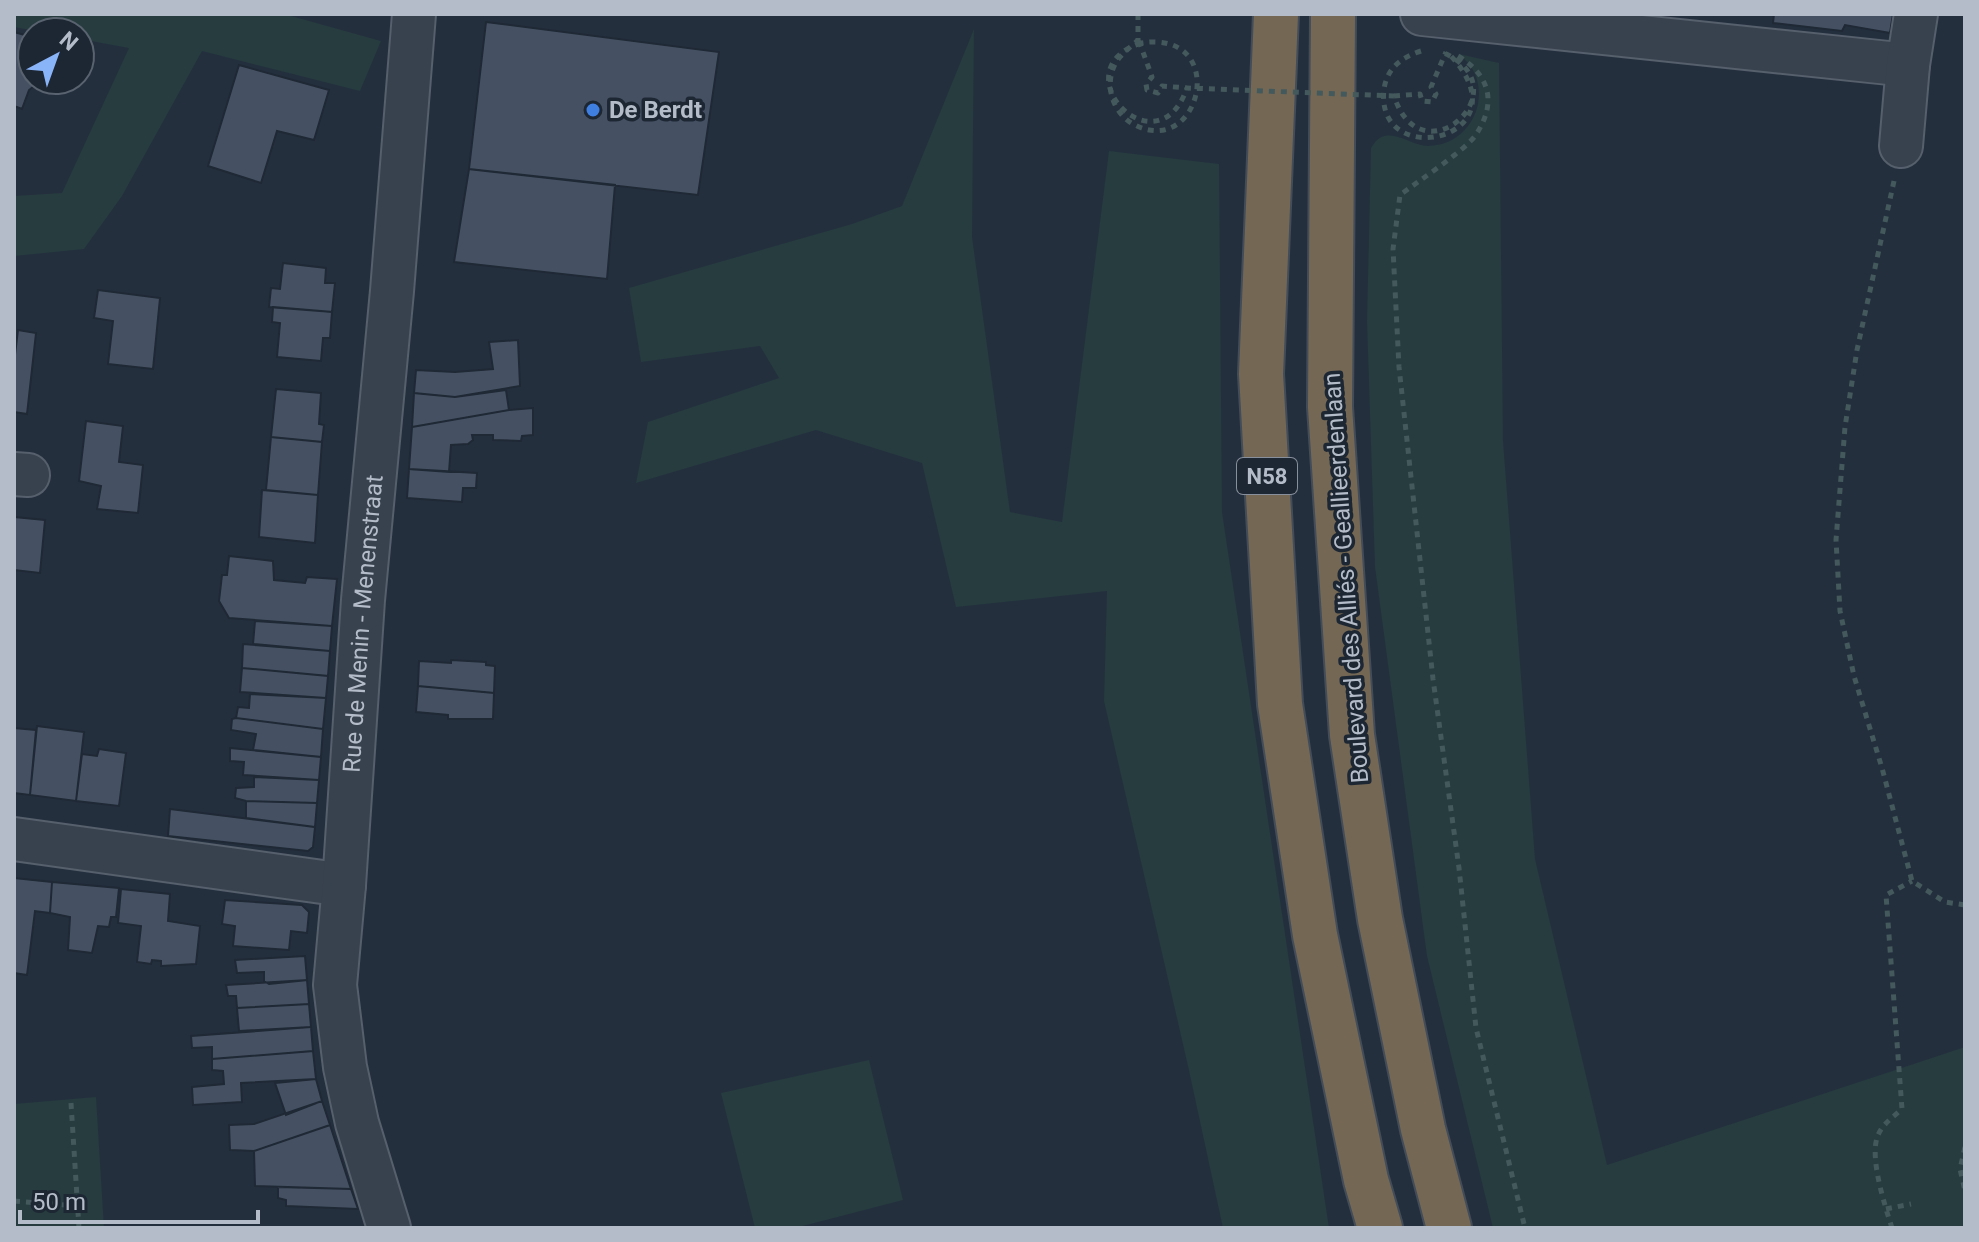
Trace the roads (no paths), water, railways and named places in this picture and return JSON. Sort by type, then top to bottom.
[{"type":"highway","name":"N58","points":[[1276,14],[1261,374],[1280,704],[1315,935],[1366,1180],[1380,1228]]},
{"type":"highway","name":"Boulevard des Alliés - Geallieerdenlaan","points":[[1333,14],[1330,407],[1352,735],[1380,919],[1423,1129],[1449,1228]]},
{"type":"highway","points":[[1315,935],[1348,1228]]},
{"type":"street","name":"Rue de Menin - Menenstraat","points":[[389,1228],[357,1123],[343,1054],[335,985],[363,600],[414,14]]},
{"type":"street","points":[[1422,14],[1908,65]]},
{"type":"street","points":[[1901,146],[1916,14]]},
{"type":"street","points":[[14,839],[344,885]]},
{"type":"place","name":"De Berdt","points":[[593,110]]}]
